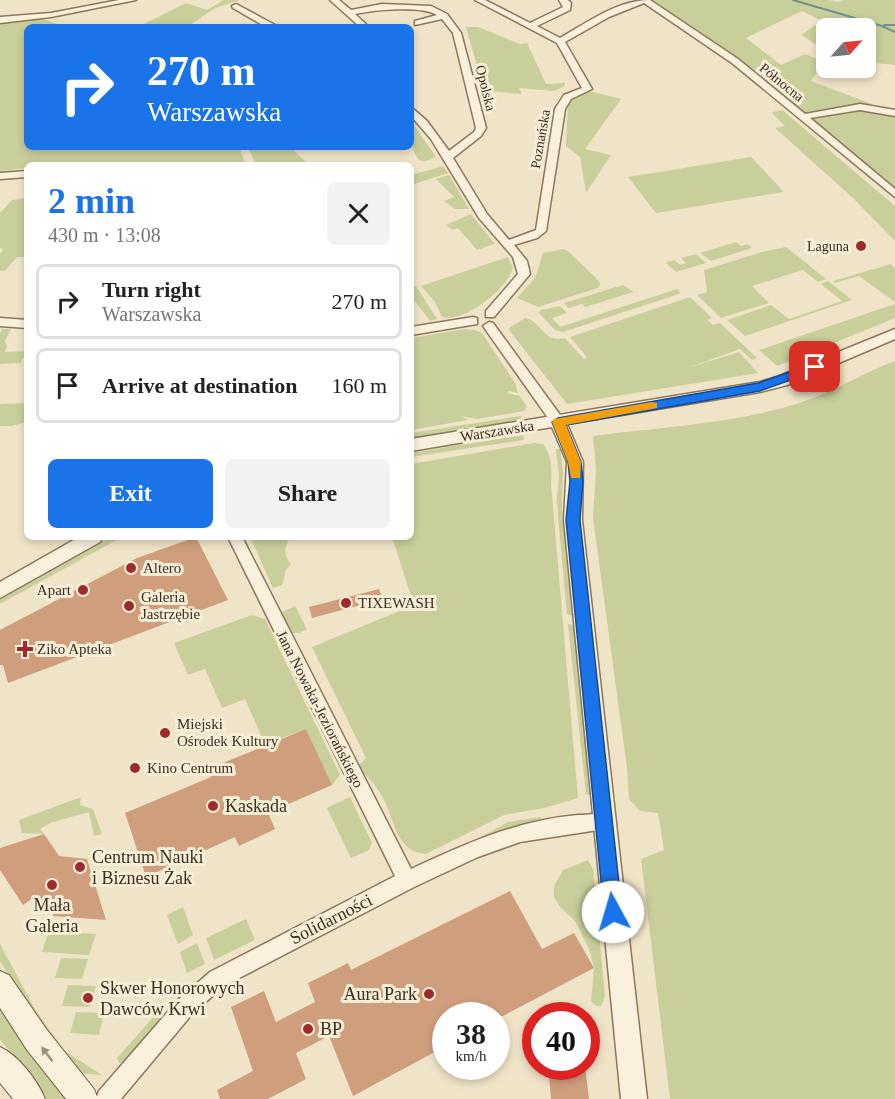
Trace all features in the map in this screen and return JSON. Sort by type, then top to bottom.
[{"type":"main road","points":[[0,984],[37,1040],[84,1099]]},
{"type":"main road","points":[[0,1061],[31,1099]]},
{"type":"street","points":[[334,0],[362,24]]},
{"type":"street","points":[[479,0],[560,40],[606,15],[644,0]]},
{"type":"street","points":[[532,25],[567,8],[567,3],[563,0]]},
{"type":"street","name":"Północna","points":[[644,0],[729,56],[895,194]]},
{"type":"street","points":[[0,20],[51,15],[130,1]]},
{"type":"street","points":[[236,6],[267,24]]},
{"type":"street","points":[[350,13],[383,6],[399,9],[421,6],[444,16]]},
{"type":"street","points":[[418,22],[444,16]]},
{"type":"street","name":"Opolska","points":[[444,16],[457,33],[481,128],[478,134],[447,157]]},
{"type":"street","name":"Poznańska","points":[[506,244],[533,236],[541,231],[560,109],[567,97],[587,88],[560,40]]},
{"type":"street","points":[[804,117],[855,105],[895,113]]},
{"type":"street","points":[[414,113],[447,157],[489,225],[522,259],[524,274],[489,320]]},
{"type":"street","points":[[0,176],[24,174]]},
{"type":"street","points":[[414,331],[473,321],[474,316],[479,314],[489,320],[558,422],[575,462],[573,520],[634,1099]]},
{"type":"street","points":[[0,322],[24,324]]},
{"type":"street","name":"Warszawska","points":[[414,444],[558,422],[760,387],[782,381],[895,334]]},
{"type":"street","points":[[0,591],[89,540]]},
{"type":"street","name":"Jana Nowaka-Jeziorańskiego","points":[[236,540],[406,880]]},
{"type":"street","name":"Solidarności","points":[[107,1099],[186,1006],[217,979],[406,880],[473,850],[520,833],[564,825],[604,822]]},
{"type":"green space","points":[[224,0],[240,0],[215,8],[191,24],[144,24],[186,3],[207,10]]},
{"type":"green space","points":[[653,0],[829,0],[837,2],[895,0],[895,65],[876,63],[876,18],[816,18],[802,11],[746,38],[781,65],[805,54],[816,59],[816,74],[811,81],[872,104],[853,104],[804,114],[721,46]]},
{"type":"green space","points":[[43,19],[58,24],[24,24],[24,150],[240,150],[245,162],[24,162],[24,168],[0,171],[0,22]]},
{"type":"green space","points":[[816,25],[816,44],[801,35]]},
{"type":"green space","points":[[466,27],[478,27],[520,44],[527,43],[546,84],[565,83],[565,86],[554,91],[519,88],[522,94],[484,91]]},
{"type":"green space","points":[[589,91],[621,99],[585,149],[611,155],[586,193],[580,157],[566,146],[568,104],[575,96]]},
{"type":"green space","points":[[857,106],[895,114],[895,187],[812,120]]},
{"type":"green space","points":[[782,110],[895,206],[895,241],[853,198],[775,128],[785,126],[773,114],[773,112]]},
{"type":"green space","points":[[414,125],[436,157],[422,161],[415,154]]},
{"type":"green space","points":[[249,150],[293,150],[306,162],[255,162]]},
{"type":"green space","points":[[751,157],[784,192],[656,213],[628,177]]},
{"type":"green space","points":[[443,166],[448,173],[414,184],[414,174]]},
{"type":"green space","points":[[449,175],[469,209],[455,209],[444,201],[454,197],[436,179]]},
{"type":"green space","points":[[24,198],[24,257],[17,257],[6,270],[0,271],[0,254],[3,249],[0,248],[0,213],[12,200]]},
{"type":"green space","points":[[471,214],[495,244],[477,250],[458,228],[452,230],[446,225]]},
{"type":"green space","points":[[736,242],[741,246],[748,244],[752,248],[711,261],[700,253]]},
{"type":"green space","points":[[786,247],[826,279],[818,282],[803,270],[752,286],[769,303],[721,318],[697,295],[707,292],[704,270]]},
{"type":"green space","points":[[563,249],[568,251],[599,281],[598,288],[538,307],[517,298],[535,278],[543,253]]},
{"type":"green space","points":[[696,254],[706,263],[676,272],[666,263],[674,260],[680,265],[686,263],[681,258]]},
{"type":"green space","points":[[508,257],[513,267],[503,285],[495,294],[462,315],[442,317],[435,302],[421,286]]},
{"type":"green space","points":[[891,264],[895,268],[895,302],[859,276],[835,283],[833,281]]},
{"type":"green space","points":[[828,281],[852,300],[745,336],[727,320],[771,305],[789,319],[842,301],[821,284]]},
{"type":"green space","points":[[623,285],[634,292],[585,307],[582,304],[568,308],[564,303]]},
{"type":"green space","points":[[414,286],[416,286],[437,319],[430,321],[414,300]]},
{"type":"green space","points":[[677,289],[679,294],[563,332],[555,330],[539,313],[541,310],[560,306],[567,313],[552,318],[560,327]]},
{"type":"green space","points":[[690,297],[712,318],[707,320],[713,325],[720,323],[757,358],[752,360],[740,349],[688,368],[739,352],[758,373],[567,404],[509,330],[525,318],[531,320],[552,338],[565,338],[584,359],[587,357],[570,337]]},
{"type":"green space","points":[[895,304],[895,318],[777,366],[759,350]]},
{"type":"green space","points":[[2,329],[11,329],[5,341],[7,347],[5,352],[24,351],[21,363],[0,364]]},
{"type":"green space","points":[[465,329],[482,333],[515,383],[518,393],[509,391],[507,393],[520,396],[527,407],[524,411],[477,419],[461,416],[468,420],[414,429],[414,338]]},
{"type":"green space","points":[[895,361],[895,1099],[670,1099],[641,859],[664,850],[658,813],[640,811],[629,799],[627,768],[593,518],[596,470],[593,436],[725,420],[777,409],[814,398]]},
{"type":"green space","points":[[24,403],[24,423],[0,426],[0,404]]},
{"type":"green space","points":[[521,416],[522,420],[414,438],[414,433]]},
{"type":"green space","points":[[523,434],[524,440],[414,457],[414,452]]},
{"type":"green space","points":[[534,443],[543,444],[548,453],[551,463],[578,798],[544,808],[504,815],[426,854],[417,852],[403,843],[380,793],[370,779],[356,768],[366,758],[312,647],[414,605],[393,540],[414,540],[414,463]]},
{"type":"green space","points":[[556,449],[560,449],[563,471],[562,509],[574,617],[567,614],[558,516],[559,475]]},
{"type":"green space","points":[[106,540],[117,540],[0,604],[0,600]]},
{"type":"green space","points":[[251,540],[289,540],[285,550],[291,564],[286,570],[282,585],[273,588]]},
{"type":"green space","points":[[295,606],[307,629],[300,633],[290,633],[280,613]]},
{"type":"green space","points":[[252,615],[265,619],[340,775],[332,785],[306,729],[265,744],[245,699],[222,708],[205,669],[188,675],[174,643]]},
{"type":"green space","points":[[568,624],[574,625],[594,796],[586,794]]},
{"type":"green space","points":[[81,797],[80,805],[93,809],[102,834],[94,836],[89,812],[50,823],[40,829],[44,834],[22,833],[19,820]]},
{"type":"green space","points":[[350,797],[372,843],[369,850],[351,858],[327,808]]},
{"type":"green space","points":[[540,817],[545,820],[461,848],[508,822]]},
{"type":"green space","points":[[588,860],[593,869],[605,997],[601,1006],[600,1002],[591,1001],[594,968],[589,949],[575,921],[561,908],[554,897],[554,886],[563,870]]},
{"type":"green space","points":[[183,907],[193,935],[178,944],[167,915]]},
{"type":"green space","points":[[246,919],[255,940],[214,960],[206,938]]},
{"type":"green space","points":[[49,931],[96,934],[89,955],[42,952]]},
{"type":"green space","points":[[197,943],[205,964],[187,973],[180,952]]},
{"type":"green space","points":[[0,944],[36,1011],[65,1051],[102,1075],[76,1073],[0,961]]},
{"type":"green space","points":[[61,958],[88,959],[82,979],[55,978]]},
{"type":"green space","points":[[68,985],[96,986],[90,1007],[62,1006]]},
{"type":"green space","points":[[164,1005],[162,1017],[125,1062],[119,1063],[117,1058]]},
{"type":"green space","points":[[0,1006],[65,1099],[46,1099],[0,1039]]},
{"type":"green space","points":[[76,1012],[104,1013],[99,1035],[70,1033]]},
{"type":"building","name":"Galeria Jastrzębie","points":[[188,540],[198,540],[228,600],[8,683],[3,665],[0,665],[0,630],[137,558]]},
{"type":"building","name":"TIXEWASH","points":[[379,589],[383,599],[312,618],[309,607]]},
{"type":"building","name":"Kaskada","points":[[306,729],[332,785],[268,813],[275,829],[239,846],[235,837],[146,877],[125,813],[211,777],[208,769]]},
{"type":"building","name":"Mała Galeria","points":[[44,834],[59,856],[87,859],[106,920],[53,916],[55,910],[44,906],[34,897],[23,905],[0,870],[0,848]]},
{"type":"building","name":"Aura Park","points":[[510,891],[542,949],[574,933],[594,968],[530,1002],[522,1002],[522,1006],[510,1012],[510,1002],[432,1002],[432,1054],[353,1096],[329,1036],[296,1053],[306,1079],[268,1099],[220,1099],[217,1090],[253,1071],[231,1007],[264,991],[276,1022],[315,1002],[308,983],[348,963],[351,970]]},
{"type":"building","points":[[549,1080],[587,1080],[589,1099],[551,1099]]},
{"type":"waterway","points":[[793,0],[882,26],[895,32]]},
{"type":"waterway","points":[[884,25],[895,25]]},
{"type":"slow traffic","points":[[576,475],[575,462],[558,422],[652,406]]},
{"type":"place","name":"Laguna","points":[[861,246]]},
{"type":"place","name":"Altero","points":[[131,568]]},
{"type":"place","name":"Apart","points":[[83,590]]},
{"type":"place","name":"TIXEWASH","points":[[346,603]]},
{"type":"place","name":"Galeria Jastrzębie","points":[[129,606]]},
{"type":"place","name":"Ziko Apteka","points":[[25,649]]},
{"type":"place","name":"Miejski Ośrodek Kultury","points":[[165,733]]},
{"type":"place","name":"Kino Centrum","points":[[135,768]]},
{"type":"place","name":"Kaskada","points":[[213,806]]},
{"type":"place","name":"Centrum Nauki i Biznesu Żak","points":[[80,867]]},
{"type":"place","name":"Mała Galeria","points":[[52,885]]},
{"type":"place","name":"Aura Park","points":[[429,994]]},
{"type":"place","name":"Skwer Honorowych Dawców Krwi","points":[[88,998]]},
{"type":"place","name":"BP","points":[[308,1029]]},
{"type":"route","points":[[613,912],[573,520],[575,462],[558,422],[760,387],[782,381],[815,367]]}]
